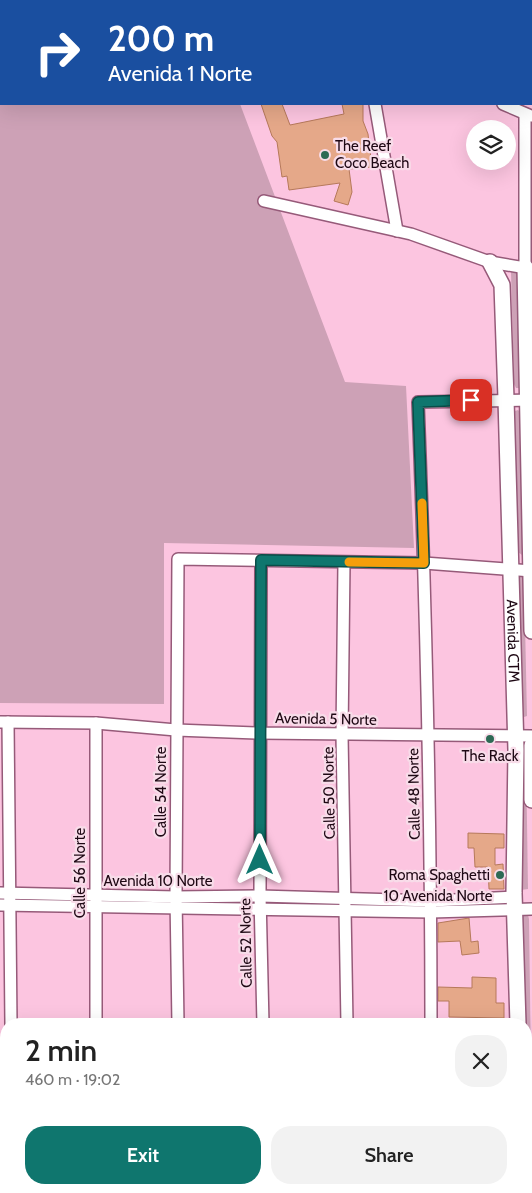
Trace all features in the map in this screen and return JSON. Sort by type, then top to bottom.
[{"type":"main road","name":"Avenida CTM","points":[[490,262],[502,284],[510,570],[525,743],[515,904],[518,1018]]},
{"type":"main road","points":[[528,268],[532,631]]},
{"type":"main road","points":[[525,743],[532,800]]},
{"type":"street","points":[[375,105],[397,231]]},
{"type":"street","points":[[264,201],[397,231],[490,262],[528,268],[529,115],[505,105]]},
{"type":"street","points":[[506,399],[530,400]]},
{"type":"street","name":"Calle 48 Norte","points":[[431,1018],[431,907],[424,563],[418,402],[506,399]]},
{"type":"street","name":"Calle 54 Norte","points":[[178,1018],[176,730],[178,559],[261,560]]},
{"type":"street","points":[[261,560],[424,563],[532,570]]},
{"type":"street","name":"Calle 52 Norte","points":[[261,560],[259,733],[263,1018]]},
{"type":"street","name":"Calle 50 Norte","points":[[344,562],[342,735],[347,1018]]},
{"type":"street","points":[[4,722],[4,899],[11,1018]]},
{"type":"street","name":"Avenida 5 Norte","points":[[4,722],[96,723],[176,730],[259,733],[427,736],[525,743]]},
{"type":"street","name":"Calle 56 Norte","points":[[96,723],[96,1018]]},
{"type":"street","name":"Avenida 10 Norte","points":[[4,899],[176,901],[260,896],[345,905]]},
{"type":"street","name":"Avenida 10 Norte","points":[[176,901],[261,908],[345,905]]},
{"type":"street","name":"10 Avenida Norte","points":[[345,905],[431,907],[515,904],[532,909]]},
{"type":"shaded area","points":[[0,105],[240,105],[345,382],[406,386],[414,548],[164,543],[164,704],[0,703]]},
{"type":"shaded area","points":[[516,270],[519,273],[520,388],[516,388],[514,384],[511,272]]},
{"type":"shaded area","points":[[518,410],[521,413],[525,552],[522,555],[518,552],[515,411]]},
{"type":"shaded area","points":[[519,576],[524,578],[527,716],[524,717],[520,716]]},
{"type":"shaded area","points":[[522,755],[526,756],[528,889],[521,890]]},
{"type":"shaded area","points":[[525,914],[528,915],[529,919],[530,1018],[524,1018],[522,917]]},
{"type":"building","name":"The Reef Coco Beach","points":[[261,105],[282,105],[290,125],[344,114],[342,105],[363,105],[363,121],[368,134],[372,167],[349,169],[352,192],[348,205],[334,201],[340,183],[289,190],[287,176],[282,177],[277,142],[272,136]]},
{"type":"building","points":[[468,833],[504,834],[504,848],[495,848],[495,865],[503,864],[504,889],[489,889],[488,867],[475,867],[474,848],[468,848]]},
{"type":"building","points":[[469,918],[471,942],[478,941],[479,953],[462,955],[460,941],[438,942],[438,923]]},
{"type":"building","points":[[472,977],[496,978],[496,1003],[504,1003],[504,1018],[449,1017],[449,1001],[438,1001],[438,987],[472,988]]},
{"type":"slow traffic","points":[[349,562],[424,563],[422,503]]},
{"type":"place","name":"The Reef Coco Beach","points":[[325,155]]},
{"type":"place","name":"The Rack","points":[[490,739]]},
{"type":"place","name":"Roma Spaghetti","points":[[500,875]]},
{"type":"route","points":[[260,860],[261,560],[424,563],[418,402],[471,400]]}]
